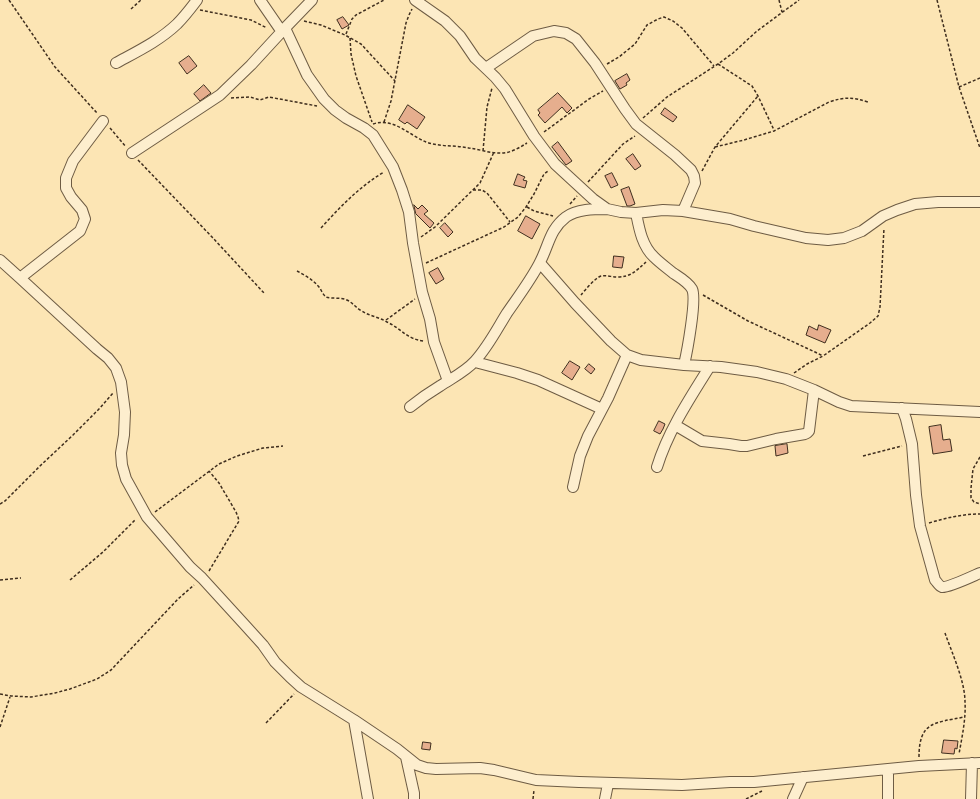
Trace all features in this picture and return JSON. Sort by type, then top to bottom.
[{"type":"street","points":[[116,63],[147,46],[166,33],[178,23],[197,0]]},
{"type":"street","points":[[260,0],[282,31],[324,99],[335,110],[373,135],[393,167],[409,212],[422,292],[434,342],[448,381]]},
{"type":"street","points":[[132,153],[220,95],[251,65],[312,0]]},
{"type":"street","points":[[418,1],[445,21],[460,36],[476,58],[495,77],[505,89],[536,138],[555,164],[593,199],[608,209]]},
{"type":"street","points":[[486,68],[533,36],[554,31],[566,33],[576,38],[640,128],[676,155],[691,170],[695,183],[683,211]]},
{"type":"street","points":[[20,278],[80,231],[85,219],[82,210],[71,197],[66,188],[66,178],[73,161],[103,120]]},
{"type":"street","points":[[410,407],[430,392],[461,373],[474,362],[488,344],[525,288],[540,263],[550,237],[556,227],[567,216],[594,209],[608,209],[636,213],[663,210],[683,211],[730,219],[806,238],[828,240],[844,238],[862,231],[883,216],[915,204],[938,202],[980,202]]},
{"type":"street","points":[[636,213],[644,244],[653,256],[686,283],[692,290],[692,318],[684,365]]},
{"type":"street","points":[[0,260],[108,358],[116,368],[121,382],[125,412],[124,435],[121,453],[122,465],[126,479],[146,514],[190,567],[244,624],[263,645],[275,662],[290,677],[301,687],[397,748],[417,765],[426,768],[480,768],[536,780],[608,784],[682,785],[754,782],[919,766],[976,763],[971,799]]},
{"type":"street","points":[[540,263],[611,341],[627,355],[641,360],[684,365],[710,366],[786,379],[851,406],[980,412]]},
{"type":"street","points":[[573,487],[580,456],[588,436],[608,398],[627,355]]},
{"type":"street","points":[[474,362],[538,380],[602,409]]},
{"type":"street","points":[[657,468],[663,449],[675,425],[710,366]]},
{"type":"street","points":[[675,425],[702,440],[741,446],[805,434],[809,431],[814,390]]},
{"type":"street","points":[[902,408],[912,444],[920,526],[935,580],[943,587],[980,573]]},
{"type":"street","points":[[354,720],[368,799]]},
{"type":"street","points":[[406,757],[414,799]]},
{"type":"street","points":[[888,770],[888,799]]},
{"type":"street","points":[[793,799],[803,777]]},
{"type":"street","points":[[605,799],[608,784]]},
{"type":"path","points":[[131,9],[141,0]]},
{"type":"path","points":[[345,35],[352,19],[356,15],[384,0]]},
{"type":"path","points":[[779,0],[782,13]]},
{"type":"path","points":[[582,189],[595,173],[640,128],[667,97],[733,53],[757,31],[799,0]]},
{"type":"path","points":[[936,0],[958,87],[980,148]]},
{"type":"path","points":[[383,122],[391,101],[408,15],[418,1]]},
{"type":"path","points":[[190,9],[251,20],[282,31]]},
{"type":"path","points":[[599,69],[619,57],[635,44],[647,25],[664,17],[673,21],[682,28],[715,66]]},
{"type":"path","points":[[294,19],[321,25],[345,35],[361,44],[395,81]]},
{"type":"path","points":[[349,37],[356,76],[372,124],[383,122],[393,124],[427,142],[452,147],[467,147],[500,153],[513,150],[536,138],[589,99],[610,87]]},
{"type":"path","points":[[718,64],[752,86],[774,131]]},
{"type":"path","points":[[483,151],[487,107],[495,77]]},
{"type":"path","points":[[958,87],[980,78]]},
{"type":"path","points":[[220,95],[231,98],[250,98],[260,100],[269,97],[317,106]]},
{"type":"path","points":[[695,183],[715,147],[758,96]]},
{"type":"path","points":[[715,147],[774,131],[836,99],[857,98],[868,102]]},
{"type":"path","points":[[413,243],[435,227],[480,184],[494,152]]},
{"type":"path","points":[[418,267],[458,247],[482,238],[518,217],[534,194],[544,174],[555,164]]},
{"type":"path","points":[[321,228],[358,190],[393,167]]},
{"type":"path","points":[[473,190],[482,190],[487,193],[510,222]]},
{"type":"path","points":[[526,207],[550,216],[567,216]]},
{"type":"path","points":[[786,379],[806,364],[823,356],[864,328],[878,316],[880,307],[884,232],[883,216]]},
{"type":"path","points":[[575,302],[599,277],[631,275],[653,256]]},
{"type":"path","points":[[297,271],[319,286],[326,297],[344,299],[366,314],[392,324],[406,335],[414,339],[434,342]]},
{"type":"path","points":[[692,290],[707,296],[727,310],[748,321],[823,356]]},
{"type":"path","points":[[386,321],[422,292]]},
{"type":"path","points":[[0,504],[5,501],[100,408],[121,382]]},
{"type":"path","points":[[863,456],[912,444]]},
{"type":"path","points":[[70,580],[146,514],[219,464],[237,456],[263,448],[283,446]]},
{"type":"path","points":[[980,457],[973,469],[971,498],[974,502],[980,504]]},
{"type":"path","points":[[0,694],[31,697],[62,691],[97,679],[111,670],[178,599],[202,578],[211,567],[239,521],[233,506],[219,483],[209,471]]},
{"type":"path","points":[[920,526],[966,514],[980,514]]},
{"type":"path","points":[[0,580],[21,578]]},
{"type":"path","points":[[945,633],[956,662],[965,701],[958,764]]},
{"type":"path","points":[[266,723],[301,687]]},
{"type":"path","points":[[0,727],[11,696]]},
{"type":"path","points":[[919,766],[919,748],[924,730],[940,722],[964,717]]},
{"type":"building","points":[[343,17],[349,25],[342,29],[337,20]]},
{"type":"building","points":[[189,56],[197,66],[187,74],[179,63]]},
{"type":"building","points":[[627,74],[630,80],[626,83],[627,85],[620,89],[615,81]]},
{"type":"building","points":[[204,85],[211,93],[200,101],[194,94]]},
{"type":"building","points":[[558,93],[572,108],[567,113],[562,107],[545,123],[538,115],[540,113],[538,110]]},
{"type":"building","points":[[408,105],[425,117],[417,129],[407,122],[405,124],[399,120]]},
{"type":"building","points":[[665,108],[677,117],[673,122],[661,114]]},
{"type":"building","points":[[558,142],[572,161],[566,165],[552,147]]},
{"type":"building","points":[[633,154],[641,166],[635,170],[626,159]]},
{"type":"building","points":[[612,173],[618,185],[611,188],[605,176]]},
{"type":"building","points":[[518,174],[525,177],[523,180],[527,181],[525,188],[514,185]]},
{"type":"building","points":[[629,187],[635,204],[627,206],[621,190]]},
{"type":"building","points":[[414,205],[418,209],[422,205],[428,211],[424,214],[434,223],[430,228],[416,214]]},
{"type":"building","points":[[526,216],[540,224],[532,239],[518,231]]},
{"type":"building","points":[[445,223],[453,232],[448,237],[440,228]]},
{"type":"building","points":[[614,256],[624,257],[622,268],[613,267]]},
{"type":"building","points":[[438,268],[444,279],[436,284],[429,273]]},
{"type":"building","points":[[819,325],[831,330],[825,343],[806,335],[809,326],[817,330]]},
{"type":"building","points":[[570,361],[580,367],[572,380],[562,373]]},
{"type":"building","points":[[589,364],[595,369],[591,374],[585,369]]},
{"type":"building","points":[[659,421],[665,424],[660,434],[654,431]]},
{"type":"building","points":[[941,425],[943,440],[950,439],[952,451],[933,454],[929,427]]},
{"type":"building","points":[[787,444],[788,453],[776,456],[775,446]]},
{"type":"building","points":[[944,740],[958,741],[957,749],[955,748],[954,754],[942,753]]},
{"type":"building","points":[[423,742],[431,743],[430,750],[422,749]]}]
